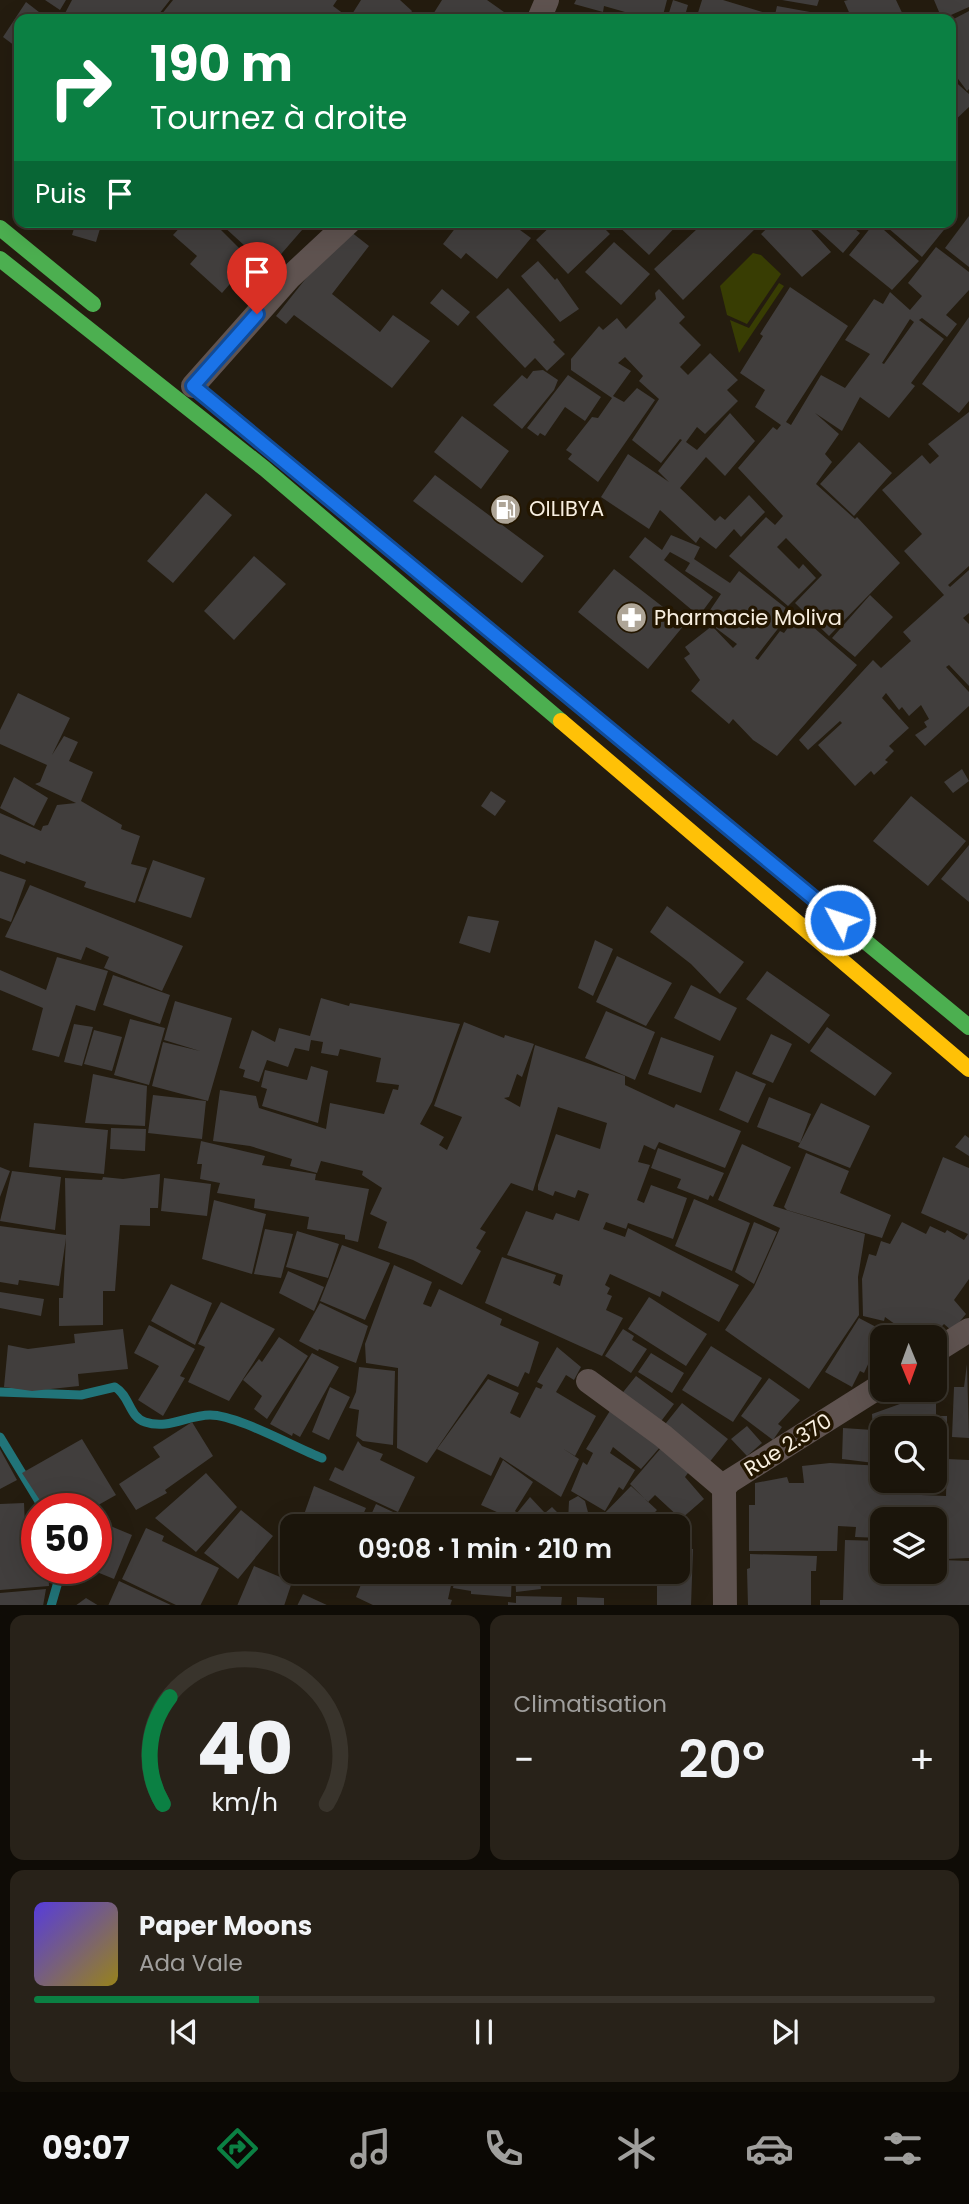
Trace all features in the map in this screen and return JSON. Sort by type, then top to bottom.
[{"type":"main road","points":[[0,228],[107,316]]},
{"type":"main road","points":[[0,259],[265,469],[969,1069]]},
{"type":"main road","points":[[495,635],[969,1027]]},
{"type":"street","points":[[193,386],[289,278],[343,228]]},
{"type":"street","points":[[947,1344],[969,1330]]},
{"type":"street","points":[[587,1381],[663,1436],[724,1489]]},
{"type":"street","name":"Rue 2.370","points":[[725,1605],[724,1489],[730,1481],[870,1393]]},
{"type":"green space","points":[[753,253],[761,255],[781,274],[747,324],[727,315],[720,286]]},
{"type":"green space","points":[[779,283],[784,286],[739,353],[730,320],[749,328]]},
{"type":"building","points":[[45,0],[66,0],[60,10]]},
{"type":"building","points":[[72,0],[170,0],[159,14],[65,14]]},
{"type":"building","points":[[173,0],[337,0],[333,6],[344,14],[162,14]]},
{"type":"building","points":[[361,0],[400,0],[412,11],[410,14],[352,14]]},
{"type":"building","points":[[442,0],[487,0],[507,14],[433,14]]},
{"type":"building","points":[[576,0],[667,0],[663,14],[624,14],[604,6],[603,12],[574,4]]},
{"type":"building","points":[[673,0],[688,5],[685,14],[669,14]]},
{"type":"building","points":[[702,0],[723,0],[766,13],[766,14],[698,14]]},
{"type":"building","points":[[782,0],[819,0],[817,6]]},
{"type":"building","points":[[896,0],[903,14],[850,14],[844,1]]},
{"type":"building","points":[[934,0],[969,0],[969,7],[953,14],[940,14]]},
{"type":"building","points":[[26,2],[42,14],[18,14]]},
{"type":"building","points":[[777,6],[821,14],[775,14]]},
{"type":"building","points":[[969,11],[967,91],[956,76],[956,18]]},
{"type":"building","points":[[14,20],[14,45],[3,37]]},
{"type":"building","points":[[956,82],[969,94],[969,107],[956,119]]},
{"type":"building","points":[[969,216],[969,267],[945,248]]},
{"type":"building","points":[[74,228],[100,228],[96,242],[72,235]]},
{"type":"building","points":[[179,228],[219,228],[251,260],[222,293],[190,264],[197,256],[173,235]]},
{"type":"building","points":[[225,228],[304,228],[269,268]]},
{"type":"building","points":[[346,228],[369,246],[332,294],[380,332],[393,315],[430,341],[392,388],[294,315],[286,324],[276,316]]},
{"type":"building","points":[[455,228],[517,228],[531,238],[497,279],[466,253],[461,259],[443,244]]},
{"type":"building","points":[[549,228],[604,228],[610,234],[568,274],[536,240]]},
{"type":"building","points":[[620,228],[674,228],[649,255]]},
{"type":"building","points":[[756,228],[683,300],[654,269],[697,229]]},
{"type":"building","points":[[768,228],[809,228],[831,252],[802,277],[761,234]]},
{"type":"building","points":[[816,228],[854,228],[860,233],[843,253]]},
{"type":"building","points":[[870,228],[882,228],[919,261],[892,290],[849,255]]},
{"type":"building","points":[[888,228],[945,228],[922,257]]},
{"type":"building","points":[[614,242],[650,274],[621,305],[585,272]]},
{"type":"building","points":[[936,247],[969,272],[969,290],[946,315],[957,324],[947,337],[922,318],[919,320],[944,339],[911,383],[915,386],[889,418],[860,397],[842,431],[815,413],[839,434],[825,454],[832,462],[816,484],[855,519],[857,517],[900,563],[829,636],[795,603],[822,575],[786,538],[777,547],[799,569],[803,564],[816,578],[788,606],[729,556],[766,517],[775,525],[783,516],[738,468],[773,427],[777,430],[781,425],[755,407],[765,390],[740,373],[763,336],[760,334],[790,287],[848,326],[786,422],[791,425],[821,375],[845,388],[870,354],[845,340],[874,299],[883,304],[890,292],[910,310],[922,296],[908,283]],"holes":[[[910,319],[914,322],[884,364],[882,363]]]},
{"type":"building","points":[[538,261],[555,280],[557,278],[579,309],[560,322],[521,276]]},
{"type":"building","points":[[508,288],[565,354],[547,371],[535,358],[525,368],[476,317]]},
{"type":"building","points":[[442,289],[470,312],[458,326],[430,303]]},
{"type":"building","points":[[659,289],[685,317],[679,323],[701,345],[680,367],[688,375],[710,353],[738,380],[727,390],[738,401],[705,434],[697,427],[686,442],[697,450],[730,413],[755,441],[725,476],[706,457],[680,488],[715,521],[720,516],[725,520],[749,495],[765,512],[741,537],[734,529],[716,549],[700,537],[696,543],[660,510],[649,529],[601,497],[628,454],[669,482],[658,471],[682,440],[680,439],[661,463],[632,440],[659,399],[639,381],[643,376],[625,357],[618,363],[631,371],[613,396],[624,402],[637,388],[655,400],[598,482],[568,459],[572,454],[566,450],[592,417],[598,418],[612,398],[571,370],[571,359],[599,326],[603,330],[617,318],[626,329],[656,299],[655,293]]},
{"type":"building","points":[[969,317],[969,401],[959,413],[922,384]]},
{"type":"building","points":[[543,370],[558,380],[554,390],[522,429],[493,405],[522,375],[527,379],[533,371]]},
{"type":"building","points":[[568,375],[601,397],[585,421],[565,407],[545,436],[540,433],[538,436],[527,428]]},
{"type":"building","points":[[969,412],[969,566],[948,585],[950,587],[969,570],[969,613],[963,618],[969,624],[969,686],[949,665],[946,667],[969,692],[969,706],[925,746],[915,735],[927,727],[924,722],[929,719],[921,705],[909,716],[902,707],[899,710],[886,693],[882,698],[909,728],[889,746],[894,751],[885,760],[888,762],[874,775],[871,771],[855,786],[818,745],[842,723],[840,721],[808,750],[799,740],[873,660],[881,668],[911,641],[903,632],[944,595],[904,551],[922,534],[882,490],[922,455],[930,464],[939,456],[928,444]]},
{"type":"building","points":[[462,416],[509,451],[481,489],[434,452]]},
{"type":"building","points":[[859,442],[892,473],[854,516],[820,484]]},
{"type":"building","points":[[435,475],[544,556],[522,583],[413,501]]},
{"type":"building","points":[[206,493],[232,515],[173,583],[147,561]]},
{"type":"building","points":[[671,535],[700,547],[694,559],[730,583],[739,571],[791,612],[755,658],[758,660],[780,631],[784,633],[798,614],[857,665],[777,756],[753,740],[733,719],[729,724],[691,691],[700,680],[684,658],[690,654],[685,647],[712,626],[733,648],[737,644],[704,619],[721,594],[685,571],[690,563],[670,552],[664,560],[713,597],[699,616],[629,557],[645,537],[662,550]]},
{"type":"building","points":[[254,556],[286,584],[234,640],[204,611]]},
{"type":"building","name":"Pharmacie Moliva","points":[[614,569],[685,624],[648,669],[578,612]]},
{"type":"building","points":[[870,595],[893,617],[855,657],[832,638]]},
{"type":"building","points":[[18,693],[70,718],[52,755],[64,736],[78,742],[69,761],[93,772],[81,801],[122,825],[121,829],[140,836],[131,864],[147,868],[135,903],[84,887],[86,882],[0,854],[0,813],[41,831],[43,826],[48,825],[57,805],[76,803],[35,784],[40,782],[47,765],[0,744],[0,730]]},
{"type":"building","points":[[962,769],[969,781],[953,793],[944,782]]},
{"type":"building","points":[[14,777],[48,798],[34,826],[0,808]]},
{"type":"building","points":[[491,791],[506,801],[495,816],[481,806]]},
{"type":"building","points":[[911,796],[966,841],[928,886],[873,841]]},
{"type":"building","points":[[969,845],[969,902],[941,879]]},
{"type":"building","points":[[153,860],[205,878],[191,918],[138,901]]},
{"type":"building","points":[[0,871],[26,880],[11,922],[0,918]]},
{"type":"building","points":[[30,885],[183,946],[162,991],[104,968],[109,957],[86,947],[81,960],[5,937]]},
{"type":"building","points":[[667,906],[744,962],[720,994],[691,964],[650,932]]},
{"type":"building","points":[[468,916],[499,921],[490,953],[459,943]]},
{"type":"building","points":[[595,940],[613,949],[593,996],[578,988]]},
{"type":"building","points":[[617,956],[672,983],[646,1026],[596,1002]]},
{"type":"building","points":[[57,957],[108,971],[95,1011],[76,1005],[59,1057],[32,1050],[43,1008],[0,990],[0,970],[46,990]]},
{"type":"building","points":[[767,971],[830,1015],[809,1044],[746,999]]},
{"type":"building","points":[[113,975],[170,995],[160,1024],[103,1005]]},
{"type":"building","points":[[691,985],[737,1008],[720,1041],[674,1018]]},
{"type":"building","points":[[321,998],[349,1006],[350,1003],[460,1024],[432,1102],[420,1124],[444,1137],[439,1145],[447,1150],[462,1117],[434,1106],[464,1022],[504,1038],[505,1035],[534,1044],[522,1077],[517,1074],[509,1097],[504,1098],[520,1107],[535,1045],[625,1076],[625,1085],[674,1108],[676,1104],[741,1131],[725,1168],[659,1142],[655,1150],[644,1145],[638,1162],[650,1165],[637,1200],[644,1203],[651,1185],[687,1198],[673,1239],[628,1223],[626,1229],[606,1222],[603,1229],[625,1237],[628,1228],[739,1285],[719,1322],[662,1291],[660,1297],[610,1274],[605,1285],[610,1288],[607,1294],[612,1296],[606,1310],[623,1318],[602,1356],[485,1303],[502,1257],[556,1275],[553,1283],[560,1286],[563,1275],[507,1255],[526,1211],[553,1220],[556,1213],[579,1221],[589,1194],[578,1190],[575,1198],[555,1191],[553,1196],[538,1190],[538,1185],[556,1134],[600,1149],[607,1123],[558,1107],[533,1191],[511,1183],[480,1229],[486,1232],[476,1248],[481,1251],[462,1285],[413,1260],[378,1248],[387,1222],[370,1214],[382,1188],[362,1175],[363,1171],[321,1161],[317,1173],[290,1166],[292,1159],[250,1146],[213,1141],[220,1090],[256,1096],[259,1108],[326,1129],[330,1103],[384,1114],[393,1089],[398,1090],[399,1085],[376,1082],[381,1058],[340,1049],[338,1056],[321,1053],[323,1042],[311,1040],[309,1051],[295,1048],[288,1067],[267,1060],[259,1082],[243,1077],[245,1070],[239,1068],[252,1030],[275,1042],[279,1028],[310,1036]]},
{"type":"building","points":[[175,1001],[232,1018],[208,1101],[152,1086],[163,1042],[200,1051],[164,1040]]},
{"type":"building","points":[[606,1011],[655,1032],[635,1080],[585,1058]]},
{"type":"building","points":[[130,1019],[165,1028],[149,1085],[114,1075]]},
{"type":"building","points":[[74,1024],[93,1027],[82,1066],[64,1062]]},
{"type":"building","points":[[827,1027],[892,1073],[875,1096],[810,1051]]},
{"type":"building","points":[[94,1030],[122,1037],[112,1071],[84,1064]]},
{"type":"building","points":[[771,1034],[792,1044],[773,1083],[752,1074]]},
{"type":"building","points":[[661,1037],[714,1056],[701,1093],[648,1074]]},
{"type":"building","points":[[311,1066],[328,1071],[318,1123],[262,1106],[267,1089],[261,1087],[265,1070],[307,1080]]},
{"type":"building","points":[[736,1071],[766,1084],[748,1123],[719,1110]]},
{"type":"building","points":[[93,1074],[147,1086],[145,1126],[85,1123]]},
{"type":"building","points":[[153,1095],[206,1101],[202,1139],[148,1133]]},
{"type":"building","points":[[769,1097],[811,1114],[800,1143],[757,1127]]},
{"type":"building","points":[[821,1103],[870,1126],[850,1168],[798,1147]]},
{"type":"building","points":[[34,1123],[108,1130],[104,1174],[29,1167]]},
{"type":"building","points":[[111,1128],[146,1129],[145,1151],[110,1149]]},
{"type":"building","points":[[965,1135],[969,1138],[969,1156],[955,1147]]},
{"type":"building","points":[[201,1141],[265,1156],[262,1165],[316,1174],[315,1180],[369,1189],[358,1242],[345,1239],[345,1235],[307,1229],[309,1217],[254,1208],[255,1199],[217,1193],[220,1183],[200,1179],[202,1164],[197,1164]]},
{"type":"building","points":[[742,1144],[791,1167],[773,1206],[865,1234],[858,1277],[859,1315],[809,1389],[725,1330],[754,1287],[780,1228],[718,1200]]},
{"type":"building","points":[[658,1148],[724,1173],[713,1197],[710,1195],[708,1200],[677,1188],[681,1179],[651,1168]]},
{"type":"building","points":[[806,1153],[849,1171],[840,1193],[891,1215],[882,1238],[784,1207]]},
{"type":"building","points":[[943,1157],[969,1168],[969,1279],[954,1300],[966,1314],[952,1331],[944,1324],[896,1325],[885,1317],[884,1321],[863,1316],[862,1279],[869,1254],[876,1256],[881,1241],[890,1244],[902,1222],[926,1234],[930,1226],[945,1233],[947,1230],[964,1240],[968,1234],[921,1213]]},
{"type":"building","points":[[0,1167],[10,1171],[0,1197]]},
{"type":"building","points":[[12,1171],[61,1177],[55,1230],[0,1221]]},
{"type":"building","points":[[160,1174],[158,1208],[150,1208],[150,1226],[120,1225],[115,1291],[103,1291],[103,1325],[59,1326],[59,1298],[63,1298],[66,1238],[59,1286],[19,1280],[18,1285],[0,1282],[0,1226],[66,1235],[65,1178],[102,1180],[103,1177],[123,1179]]},
{"type":"building","points":[[164,1178],[211,1184],[207,1216],[161,1211]]},
{"type":"building","points":[[694,1199],[750,1223],[732,1271],[675,1246]]},
{"type":"building","points":[[214,1200],[266,1214],[252,1274],[202,1259]]},
{"type":"building","points":[[754,1222],[777,1232],[754,1284],[735,1272]]},
{"type":"building","points":[[265,1229],[293,1234],[281,1278],[254,1274]]},
{"type":"building","points":[[297,1231],[339,1244],[328,1278],[286,1267]]},
{"type":"building","points":[[342,1245],[390,1263],[365,1320],[320,1301]]},
{"type":"building","points":[[394,1265],[432,1282],[423,1304],[431,1307],[439,1289],[502,1319],[500,1325],[539,1342],[529,1374],[525,1372],[518,1387],[488,1374],[427,1463],[397,1448],[398,1368],[366,1363],[365,1344]]},
{"type":"building","points":[[288,1271],[324,1287],[314,1311],[279,1293]]},
{"type":"building","points":[[171,1284],[212,1303],[195,1345],[151,1321]]},
{"type":"building","points":[[0,1292],[44,1299],[41,1316],[0,1308]]},
{"type":"building","points":[[649,1297],[707,1334],[686,1366],[628,1329]]},
{"type":"building","points":[[221,1302],[275,1329],[229,1401],[188,1382],[205,1347],[198,1344]]},
{"type":"building","points":[[320,1303],[368,1326],[356,1363],[319,1349],[318,1351],[299,1341]]},
{"type":"building","points":[[859,1318],[872,1325],[870,1325],[870,1360],[864,1373],[860,1371],[852,1387],[825,1372]]},
{"type":"building","points":[[149,1325],[195,1349],[180,1376],[185,1378],[163,1416],[138,1400],[159,1366],[134,1353]]},
{"type":"building","points":[[123,1329],[128,1369],[78,1374],[79,1386],[32,1391],[4,1387],[8,1345],[28,1349],[75,1343],[74,1334]]},
{"type":"building","points":[[623,1329],[634,1336],[632,1340],[647,1349],[631,1373],[605,1356]]},
{"type":"building","points":[[279,1337],[308,1356],[267,1419],[254,1409],[262,1396],[243,1380],[259,1359],[262,1362]]},
{"type":"building","points":[[711,1346],[762,1378],[733,1422],[682,1390]]},
{"type":"building","points":[[557,1347],[581,1367],[574,1380],[566,1375],[556,1392],[596,1416],[575,1456],[562,1448],[579,1459],[561,1497],[500,1457],[491,1476],[437,1449],[488,1379],[519,1393],[510,1413],[520,1418],[536,1387],[541,1389],[543,1385],[537,1382]]},
{"type":"building","points":[[312,1353],[339,1367],[300,1437],[293,1433],[292,1436],[270,1424]]},
{"type":"building","points":[[651,1353],[684,1373],[672,1393],[638,1372]]},
{"type":"building","points":[[967,1364],[969,1438],[952,1437],[954,1387],[964,1387]]},
{"type":"building","points":[[359,1367],[395,1371],[393,1445],[363,1441],[356,1436],[359,1410],[349,1408],[356,1392]]},
{"type":"building","points":[[636,1376],[674,1404],[659,1424],[620,1396]]},
{"type":"building","points":[[769,1378],[800,1400],[778,1424],[782,1427],[773,1440],[741,1416]]},
{"type":"building","points":[[330,1387],[350,1397],[329,1440],[312,1432]]},
{"type":"building","points":[[905,1402],[936,1402],[936,1416],[872,1414]]},
{"type":"building","points":[[682,1403],[728,1439],[708,1464],[662,1428]]},
{"type":"building","points":[[613,1406],[661,1446],[641,1469],[613,1447],[610,1453],[635,1470],[623,1490],[619,1487],[605,1511],[571,1491],[583,1462],[587,1465],[593,1453],[586,1449]]},
{"type":"building","points":[[192,1422],[213,1456],[165,1490],[167,1493],[136,1510],[119,1484],[160,1457],[153,1447]]},
{"type":"building","points":[[747,1426],[762,1443],[747,1456],[731,1439]]},
{"type":"building","points":[[843,1428],[870,1430],[870,1462],[842,1459]]},
{"type":"building","points":[[82,1439],[116,1495],[112,1497],[112,1493],[35,1493],[22,1473]]},
{"type":"building","points":[[358,1441],[362,1446],[383,1454],[380,1460],[415,1477],[398,1512],[329,1480],[335,1467],[343,1471]]},
{"type":"building","points":[[661,1448],[691,1469],[685,1477],[704,1499],[687,1514],[676,1514],[655,1495],[648,1502],[630,1484]]},
{"type":"building","points":[[0,1449],[17,1480],[0,1489]]},
{"type":"building","points":[[947,1459],[969,1460],[969,1558],[947,1559],[947,1507],[870,1507],[870,1538],[855,1537],[856,1527],[838,1526],[837,1551],[749,1551],[749,1505],[755,1505],[755,1483],[787,1477],[789,1483],[804,1483],[802,1466],[830,1463],[870,1465],[870,1493],[946,1496]]},
{"type":"building","points":[[503,1460],[533,1482],[515,1511],[517,1513],[530,1497],[545,1513],[552,1507],[559,1514],[501,1514],[481,1505]]},
{"type":"building","points":[[206,1473],[237,1507],[196,1552],[155,1518]]},
{"type":"building","points":[[314,1486],[366,1508],[363,1514],[304,1514]]},
{"type":"building","points":[[631,1486],[657,1510],[653,1514],[604,1514]]},
{"type":"building","points":[[578,1496],[585,1501],[588,1514],[568,1514],[569,1501]]},
{"type":"building","points":[[21,1503],[21,1584],[49,1586],[0,1590],[0,1504]]},
{"type":"building","points":[[376,1504],[397,1514],[371,1514]]},
{"type":"building","points":[[241,1510],[273,1536],[238,1579],[204,1553]]},
{"type":"building","points":[[112,1527],[132,1535],[114,1579],[112,1578]]},
{"type":"building","points":[[146,1528],[164,1536],[162,1541],[219,1568],[200,1605],[176,1605],[122,1579]]},
{"type":"building","points":[[845,1540],[870,1541],[870,1584],[947,1584],[947,1560],[969,1561],[969,1605],[820,1605],[820,1600],[843,1600]]},
{"type":"building","points":[[690,1549],[693,1549],[691,1605],[657,1605],[657,1584],[690,1584]]},
{"type":"building","points":[[750,1554],[817,1556],[816,1571],[811,1571],[811,1605],[748,1605],[747,1569],[750,1568]]},
{"type":"building","points":[[254,1566],[280,1577],[280,1584],[291,1584],[284,1605],[237,1605]]},
{"type":"building","points":[[119,1581],[171,1605],[108,1605]]},
{"type":"building","points":[[361,1584],[451,1584],[448,1599],[452,1600],[450,1605],[373,1605],[356,1597]]},
{"type":"building","points":[[454,1584],[512,1584],[511,1597],[471,1594],[471,1591],[453,1588]]},
{"type":"building","points":[[516,1584],[540,1584],[541,1589],[516,1592]]},
{"type":"building","points":[[46,1589],[43,1605],[0,1605],[0,1593]]},
{"type":"building","points":[[303,1594],[327,1605],[298,1605]]},
{"type":"building","points":[[516,1596],[562,1597],[561,1605],[508,1605],[508,1602],[516,1603]]},
{"type":"building","points":[[577,1597],[604,1598],[604,1605],[577,1605]]},
{"type":"building","points":[[86,1598],[97,1605],[76,1605]]},
{"type":"waterway","points":[[0,1392],[81,1395],[115,1387],[136,1416],[145,1422],[162,1424],[202,1416],[221,1416],[322,1458]]},
{"type":"waterway","points":[[0,1437],[34,1493]]},
{"type":"waterway","points":[[51,1605],[57,1584]]},
{"type":"traffic: fast","points":[[0,228],[93,304]]},
{"type":"traffic: fast","points":[[0,259],[265,469],[561,721]]},
{"type":"traffic: fast","points":[[504,643],[969,1027]]},
{"type":"traffic: slow","points":[[561,721],[969,1069]]},
{"type":"place","name":"OILIBYA","points":[[506,509]]},
{"type":"place","name":"Pharmacie Moliva","points":[[631,618]]},
{"type":"route","points":[[257,314],[193,386],[840,920]]}]
